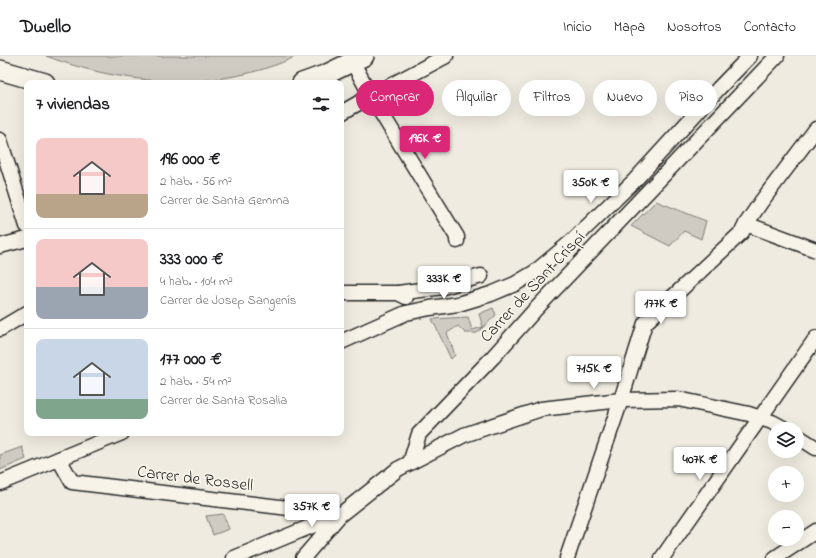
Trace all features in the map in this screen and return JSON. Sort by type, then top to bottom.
[{"type":"street","points":[[401,80],[446,56]]},
{"type":"street","points":[[344,341],[406,313],[458,304],[491,294],[515,284],[535,272],[571,242],[635,180],[750,56]]},
{"type":"street","name":"Carrer de Sant Crispí","points":[[404,466],[419,434],[493,357],[539,305],[777,56]]},
{"type":"street","points":[[310,80],[327,74],[357,58],[365,80]]},
{"type":"street","points":[[0,70],[35,80]]},
{"type":"street","points":[[344,111],[356,104]]},
{"type":"street","points":[[383,116],[457,237],[457,241]]},
{"type":"street","points":[[568,558],[645,323],[742,232],[746,224],[816,129]]},
{"type":"street","points":[[0,140],[24,216]]},
{"type":"street","points":[[746,224],[816,250]]},
{"type":"street","points":[[0,246],[24,240]]},
{"type":"street","points":[[344,293],[398,293],[444,287],[481,276]]},
{"type":"street","points":[[398,293],[406,296],[409,300],[410,306],[406,313]]},
{"type":"street","points":[[0,329],[24,315]]},
{"type":"street","points":[[662,558],[816,338]]},
{"type":"street","points":[[303,558],[340,514],[404,466],[464,435],[541,409],[621,400],[678,399],[772,422]]},
{"type":"street","points":[[0,483],[115,436]]},
{"type":"street","points":[[804,440],[816,448]]},
{"type":"street","name":"Carrer de Rossell","points":[[59,459],[72,482],[340,514]]},
{"type":"street","points":[[234,558],[340,514]]},
{"type":"street","points":[[775,558],[816,531]]},
{"type":"shaded area","points":[[46,56],[297,56],[267,68],[236,76],[204,80],[140,79],[108,74],[76,66]]},
{"type":"shaded area","points":[[656,201],[706,221],[701,239],[684,231],[670,246],[631,226]]},
{"type":"shaded area","points":[[493,308],[496,315],[477,333],[465,333],[458,326],[447,333],[455,355],[451,359],[432,319],[468,317],[472,330],[483,327],[479,314]]},
{"type":"shaded area","points":[[22,447],[26,459],[0,470],[0,455]]},
{"type":"shaded area","points":[[223,514],[229,529],[213,535],[206,516]]}]
